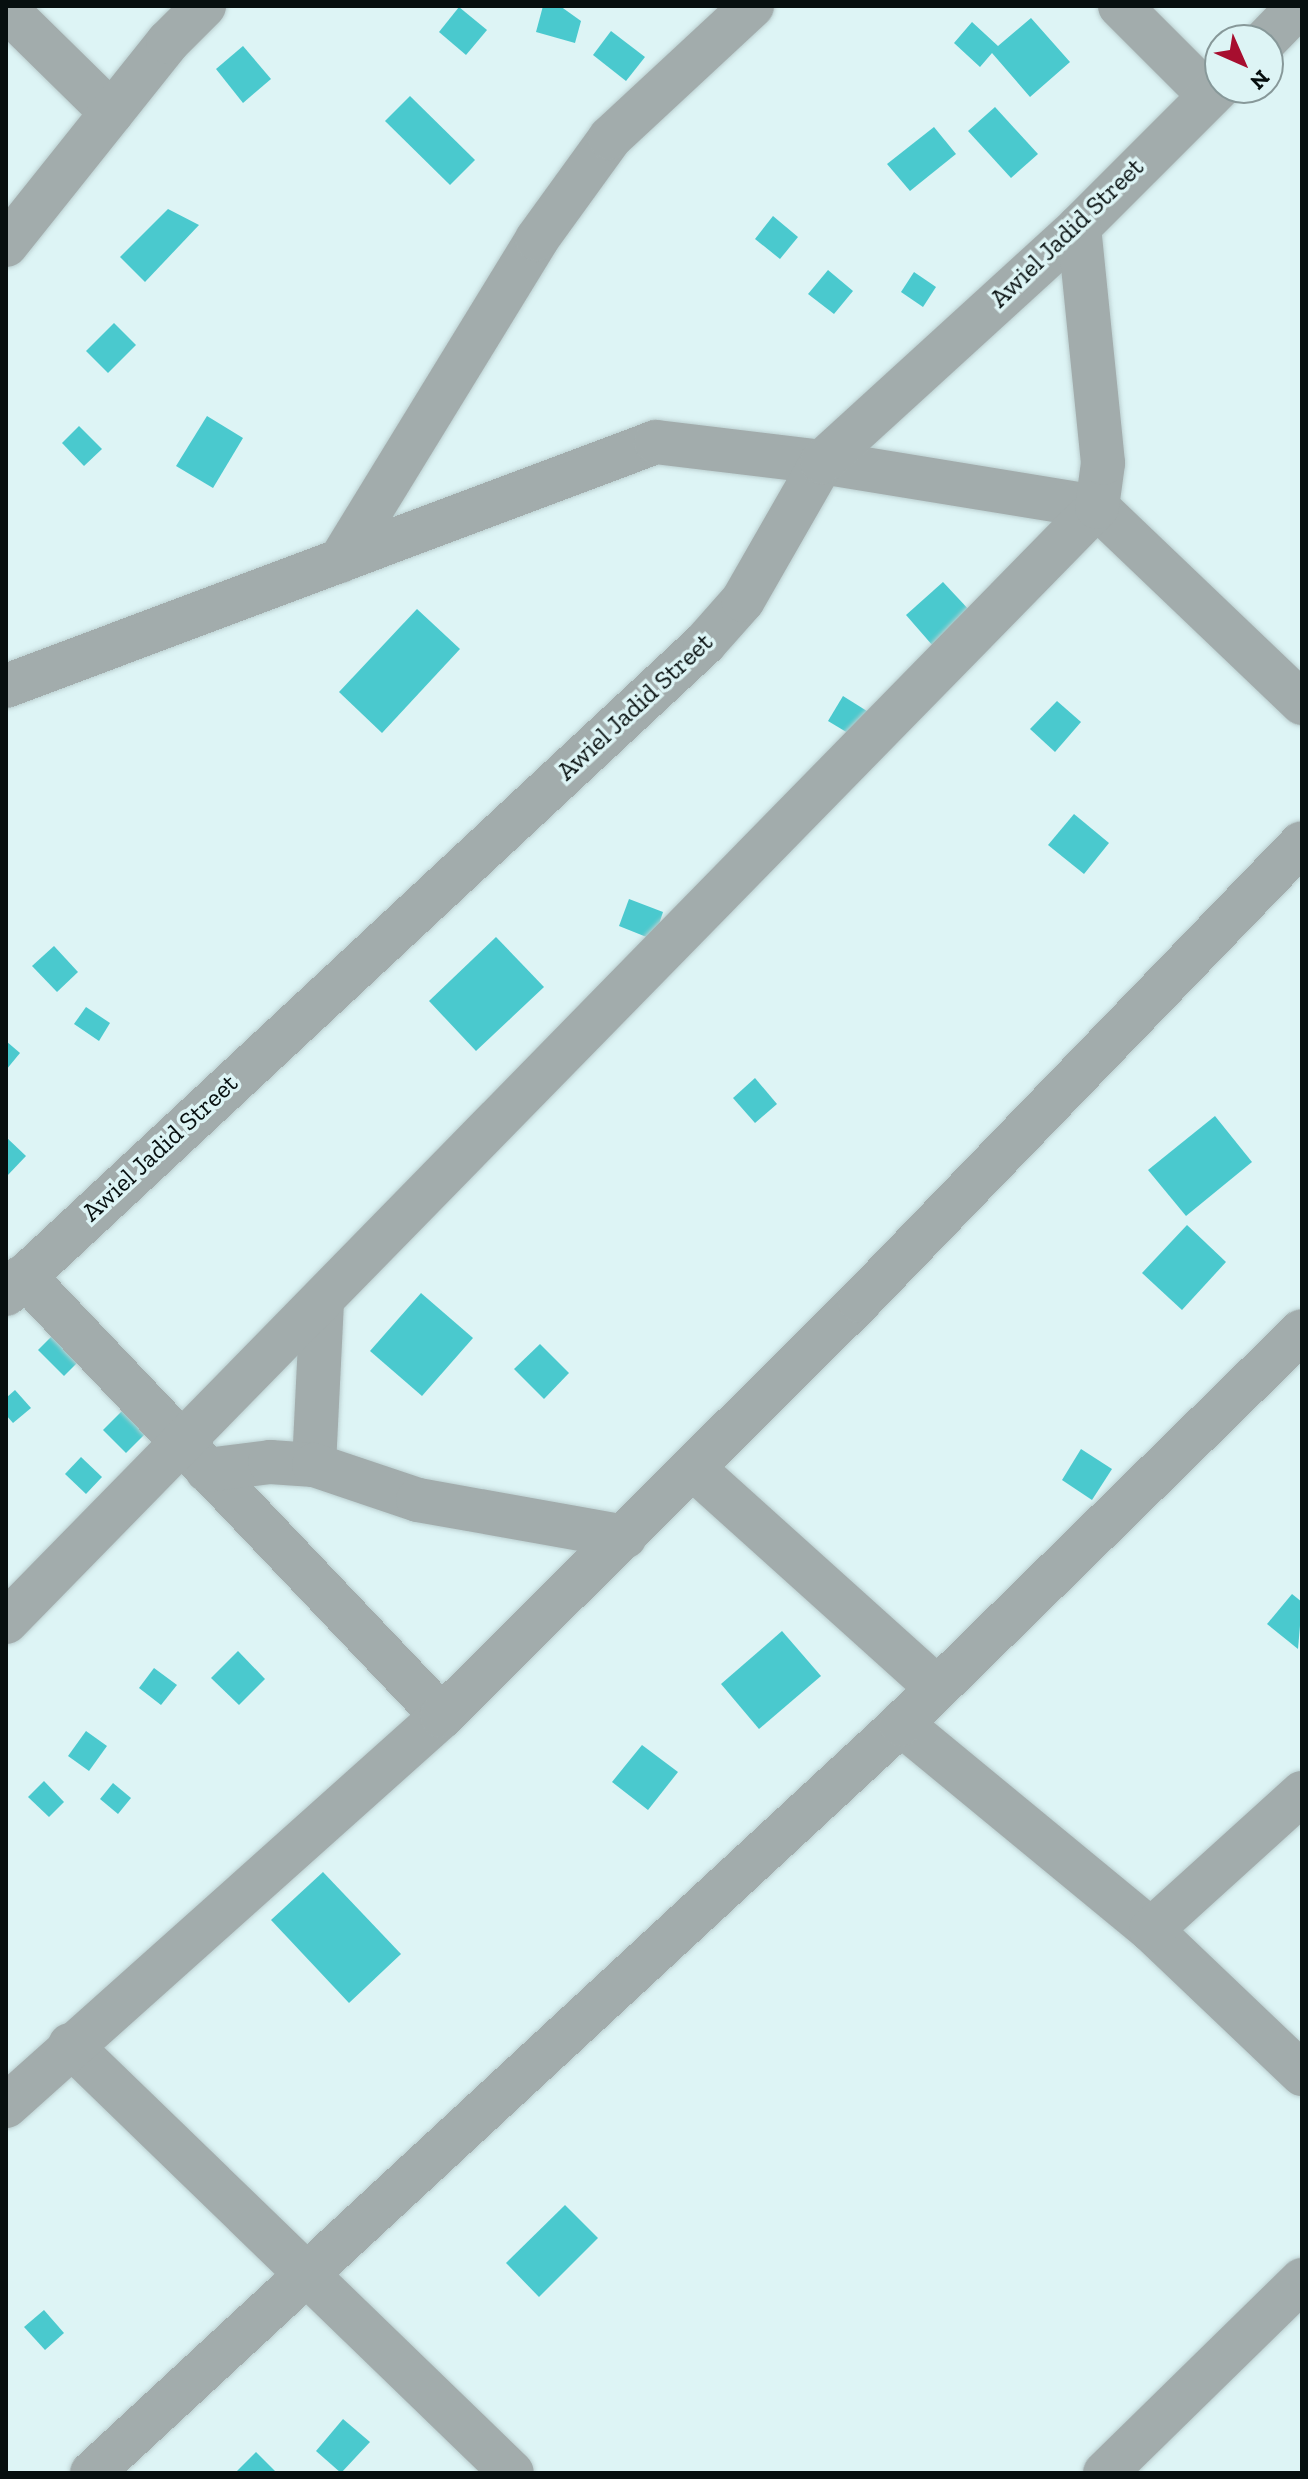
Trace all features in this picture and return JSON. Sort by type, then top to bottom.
[{"type":"street","points":[[6,245],[112,113],[204,6]]},
{"type":"street","points":[[340,561],[537,239],[610,138],[752,6]]},
{"type":"street","points":[[1120,6],[1204,81]]},
{"type":"street","points":[[1282,24],[1299,6]]},
{"type":"street","points":[[6,9],[112,113]]},
{"type":"street","name":"Awiel Jadid Street","points":[[15,1285],[705,643],[751,589],[822,462],[1079,227],[1204,102]]},
{"type":"street","points":[[6,1622],[195,1457],[322,1301],[1097,507],[1103,463],[1079,227]]},
{"type":"street","points":[[6,686],[656,442],[822,462],[1097,507],[1302,703]]},
{"type":"street","points":[[6,2106],[70,2045],[442,1716],[693,1468],[1302,843]]},
{"type":"street","points":[[15,1285],[195,1457],[442,1716]]},
{"type":"street","points":[[314,1465],[322,1301]]},
{"type":"street","points":[[92,2473],[901,1724],[1302,1331]]},
{"type":"street","points":[[195,1457],[314,1465],[418,1500],[625,1537]]},
{"type":"street","points":[[693,1468],[936,1687]]},
{"type":"street","points":[[901,1724],[1151,1930],[1302,2074]]},
{"type":"street","points":[[1151,1930],[1302,1793]]},
{"type":"street","points":[[70,2045],[512,2473]]},
{"type":"street","points":[[1105,2473],[1302,2280]]},
{"type":"building","points":[[543,6],[560,6],[581,21],[575,43],[536,32]]},
{"type":"building","points":[[459,7],[487,30],[466,55],[439,32]]},
{"type":"building","points":[[1031,18],[1070,62],[1030,97],[992,53],[980,67],[954,43],[972,22],[998,46]]},
{"type":"building","points":[[611,31],[645,57],[626,81],[593,55]]},
{"type":"building","points":[[243,46],[271,79],[243,103],[216,69]]},
{"type":"building","points":[[410,96],[475,160],[450,185],[385,121]]},
{"type":"building","points":[[995,107],[1038,154],[1011,178],[968,131]]},
{"type":"building","points":[[934,127],[956,154],[910,191],[887,164]]},
{"type":"building","points":[[168,209],[199,225],[145,282],[120,257]]},
{"type":"building","points":[[773,216],[798,237],[780,259],[755,239]]},
{"type":"building","points":[[828,270],[853,291],[834,314],[808,294]]},
{"type":"building","points":[[914,272],[936,287],[923,307],[901,292]]},
{"type":"building","points":[[114,323],[136,345],[108,373],[86,351]]},
{"type":"building","points":[[207,416],[243,438],[213,488],[176,466]]},
{"type":"building","points":[[79,426],[102,449],[84,466],[62,443]]},
{"type":"building","points":[[943,582],[971,612],[933,646],[906,615]]},
{"type":"building","points":[[417,609],[460,649],[382,733],[339,692]]},
{"type":"building","points":[[843,696],[878,718],[863,742],[828,721]]},
{"type":"building","points":[[1057,701],[1081,722],[1055,752],[1030,729]]},
{"type":"building","points":[[1074,814],[1109,843],[1084,874],[1048,845]]},
{"type":"building","points":[[629,899],[663,912],[654,940],[619,926]]},
{"type":"building","points":[[496,937],[544,987],[476,1051],[429,1001]]},
{"type":"building","points":[[54,946],[78,972],[57,992],[32,966]]},
{"type":"building","points":[[86,1007],[110,1023],[99,1041],[74,1024]]},
{"type":"building","points":[[6,1041],[20,1053],[6,1070]]},
{"type":"building","points":[[755,1078],[777,1104],[755,1123],[733,1098]]},
{"type":"building","points":[[1215,1116],[1252,1162],[1186,1216],[1148,1170]]},
{"type":"building","points":[[6,1137],[26,1156],[6,1177]]},
{"type":"building","points":[[1187,1225],[1226,1262],[1182,1310],[1142,1273]]},
{"type":"building","points":[[421,1293],[473,1338],[422,1396],[370,1351]]},
{"type":"building","points":[[61,1327],[87,1353],[64,1376],[38,1350]]},
{"type":"building","points":[[540,1344],[569,1373],[544,1399],[514,1369]]},
{"type":"building","points":[[15,1390],[31,1408],[13,1423],[6,1415],[6,1398]]},
{"type":"building","points":[[126,1407],[149,1430],[126,1453],[103,1430]]},
{"type":"building","points":[[1081,1449],[1112,1469],[1092,1500],[1062,1480]]},
{"type":"building","points":[[81,1457],[102,1477],[86,1494],[65,1474]]},
{"type":"building","points":[[1292,1594],[1302,1602],[1298,1649],[1267,1624]]},
{"type":"building","points":[[782,1631],[821,1676],[759,1729],[721,1684]]},
{"type":"building","points":[[238,1651],[265,1679],[239,1705],[211,1678]]},
{"type":"building","points":[[154,1668],[177,1685],[161,1705],[139,1688]]},
{"type":"building","points":[[86,1731],[107,1746],[89,1771],[68,1756]]},
{"type":"building","points":[[642,1745],[678,1772],[648,1810],[612,1782]]},
{"type":"building","points":[[44,1781],[64,1802],[49,1817],[28,1797]]},
{"type":"building","points":[[113,1783],[131,1798],[118,1814],[100,1799]]},
{"type":"building","points":[[323,1872],[401,1954],[349,2003],[271,1920]]},
{"type":"building","points":[[565,2205],[598,2238],[539,2297],[506,2263]]},
{"type":"building","points":[[44,2310],[64,2333],[45,2350],[24,2327]]},
{"type":"building","points":[[343,2419],[370,2442],[341,2473],[316,2451]]},
{"type":"building","points":[[256,2452],[277,2473],[237,2471]]}]
